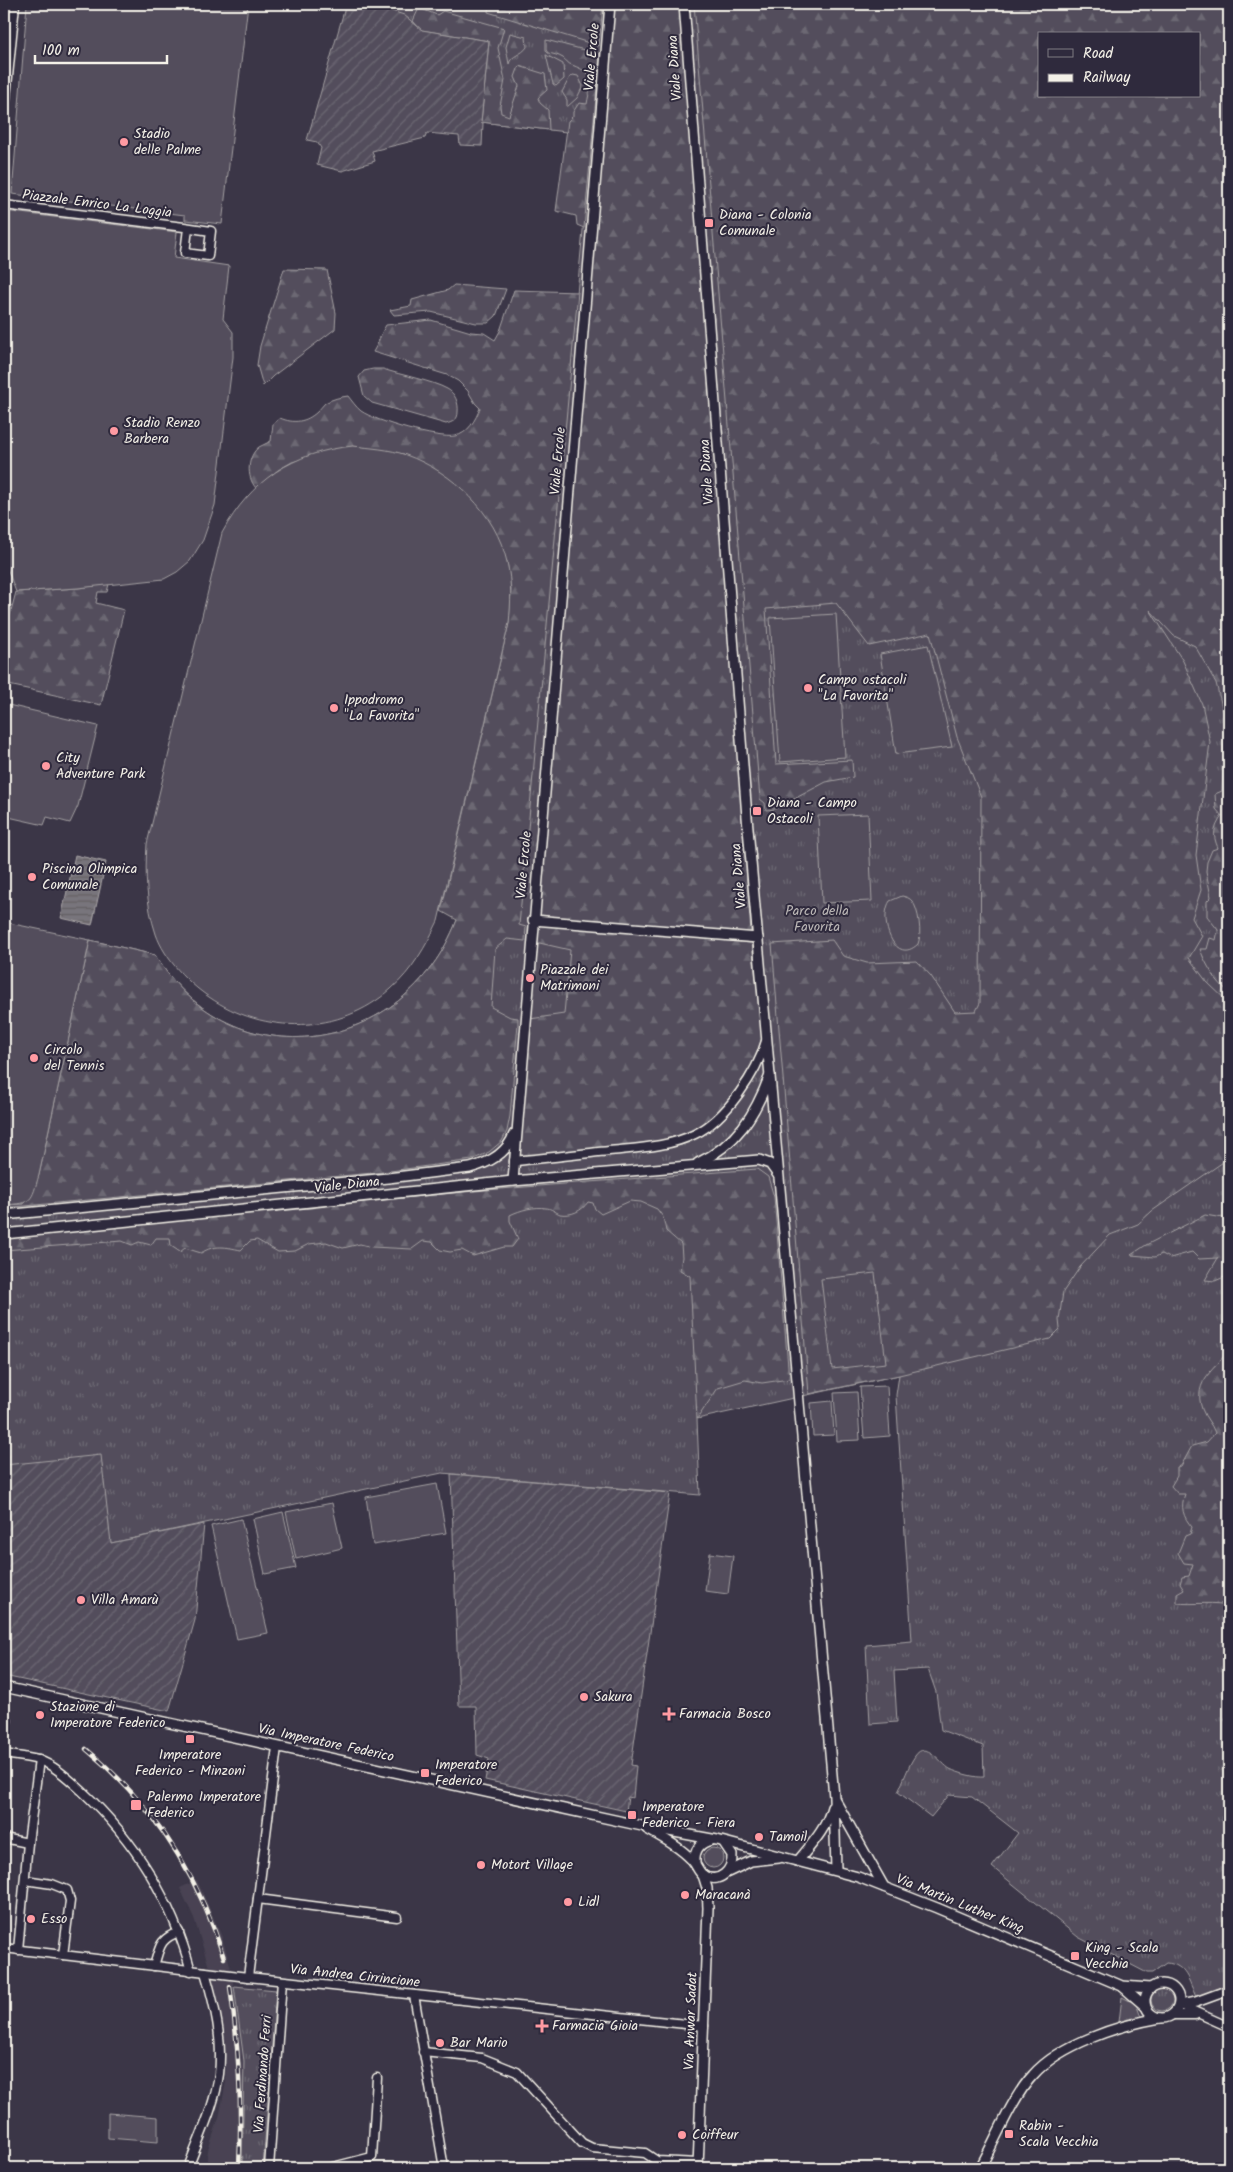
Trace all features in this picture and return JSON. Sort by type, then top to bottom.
[{"type":"street","points":[[4,118],[15,4]]},
{"type":"street","name":"Viale Ercole","points":[[513,1181],[610,4]]},
{"type":"street","name":"Viale Diana","points":[[684,4],[758,938],[780,1180]]},
{"type":"street","name":"Piazzale Enrico La Loggia","points":[[4,205],[211,230],[208,256],[185,252],[188,228]]},
{"type":"street","points":[[534,920],[758,938]]},
{"type":"street","name":"Viale Diana","points":[[514,1161],[646,1147],[671,1143],[695,1134],[717,1118],[730,1105],[761,1057],[768,1038]]},
{"type":"street","name":"Viale Diana","points":[[694,1166],[714,1156],[737,1135],[756,1107],[770,1073]]},
{"type":"street","name":"Viale Diana","points":[[4,1215],[388,1178],[470,1168],[481,1165],[500,1154],[512,1138],[516,1127]]},
{"type":"street","name":"Viale Diana","points":[[4,1234],[513,1181],[765,1161],[774,1168],[780,1180]]},
{"type":"street","points":[[780,1180],[834,1797],[836,1870]]},
{"type":"street","name":"Via Imperatore Federico","points":[[4,1687],[642,1826]]},
{"type":"street","points":[[4,1741],[7,1720]]},
{"type":"street","points":[[248,1977],[277,1746]]},
{"type":"street","points":[[4,1754],[39,1760],[69,1779],[104,1812],[132,1845],[166,1901],[179,1932],[191,1971]]},
{"type":"street","points":[[18,1950],[28,1843],[39,1760]]},
{"type":"street","points":[[798,1861],[830,1815],[834,1797]]},
{"type":"street","points":[[834,1797],[884,1887]]},
{"type":"street","points":[[642,1826],[717,1840],[784,1858]]},
{"type":"street","points":[[642,1826],[667,1839],[694,1862],[703,1875],[719,1877],[751,1861],[784,1858]]},
{"type":"street","points":[[4,1838],[28,1843]]},
{"type":"street","points":[[694,1862],[698,1847],[702,1843],[717,1840],[730,1849],[733,1861],[728,1872]]},
{"type":"street","name":"Via Martin Luther King","points":[[784,1858],[836,1870],[884,1887],[1122,1986],[1145,2006]]},
{"type":"street","name":"Via Anwar Sadat","points":[[698,2166],[708,1908],[707,1888],[703,1875]]},
{"type":"street","points":[[25,1880],[52,1884],[67,1890],[70,1902],[62,1955]]},
{"type":"street","points":[[258,1899],[397,1917]]},
{"type":"street","points":[[154,1966],[166,1937],[179,1932]]},
{"type":"street","name":"Via Andrea Cirrincione","points":[[4,1948],[414,1996],[704,2026]]},
{"type":"street","points":[[188,2168],[208,2114],[219,2073],[220,2040],[217,2017],[205,1972]]},
{"type":"street","name":"Via Ferdinando Ferri","points":[[269,2168],[282,1981]]},
{"type":"street","points":[[1160,2018],[1153,2016],[1145,2006],[1145,1996],[1150,1988],[1160,1984],[1170,1986],[1179,1995],[1180,2005],[1172,2016]]},
{"type":"street","name":"Via Martin Luther King","points":[[1122,1986],[1150,1988]]},
{"type":"street","points":[[1180,2005],[1204,2000],[1229,1990]]},
{"type":"street","points":[[414,1996],[444,2168]]},
{"type":"street","points":[[1204,2000],[1200,2006],[1202,2012],[1228,2027]]},
{"type":"street","points":[[1180,2005],[1200,2016],[1228,2027]]},
{"type":"street","points":[[980,2168],[1026,2082],[1041,2066],[1058,2054],[1117,2029],[1172,2016],[1186,2014],[1200,2016]]},
{"type":"street","points":[[424,2052],[482,2058],[517,2072],[582,2143],[592,2148],[645,2153],[657,2160],[698,2166]]},
{"type":"street","points":[[329,2168],[372,2156],[378,2078]]},
{"type":"shaded area","name":"Piscina Olimpica Comunale","points":[[75,855],[106,862],[92,925],[61,918]]},
{"type":"shaded area","points":[[197,1880],[222,1937],[230,1965],[238,2011],[244,2061],[242,2168],[206,2168],[208,2150],[219,2118],[226,2082],[223,2027],[212,1977],[194,1918],[180,1888]]},
{"type":"green space","name":"Stadio delle Palme","points":[[27,4],[248,4],[222,224],[185,220],[185,215],[12,194]]},
{"type":"green space","points":[[346,4],[387,4],[392,11],[404,15],[422,30],[489,41],[481,122],[483,123],[482,146],[460,145],[459,136],[427,133],[425,138],[372,151],[375,161],[342,171],[317,165],[321,148],[317,142],[307,140]]},
{"type":"green space","name":"Parco della Favorita","points":[[387,4],[1229,4],[1229,1984],[1196,1997],[1186,1975],[1173,1964],[1166,1963],[1152,1973],[1147,1973],[1078,1937],[992,1867],[1018,1833],[972,1797],[949,1795],[931,1817],[898,1792],[915,1756],[919,1751],[924,1750],[929,1751],[953,1771],[984,1777],[983,1746],[941,1730],[936,1692],[928,1669],[894,1671],[897,1722],[870,1724],[866,1645],[912,1641],[896,1395],[899,1375],[697,1419],[700,1495],[442,1473],[111,1543],[4,1465],[4,1205],[24,1204],[90,940],[155,955],[188,996],[228,1023],[271,1036],[316,1036],[359,1024],[399,1000],[432,966],[457,920],[552,559],[592,135],[481,122],[423,32]]},
{"type":"green space","points":[[489,4],[603,4],[599,46],[488,12]]},
{"type":"green space","points":[[614,4],[680,4],[751,933],[537,918]]},
{"type":"green space","points":[[694,4],[1229,4],[1229,721],[1228,712],[1223,711],[1216,683],[1195,646],[1174,636],[1150,610],[1183,661],[1202,704],[1210,742],[1196,855],[1201,890],[1192,918],[1202,936],[1189,958],[1207,982],[1229,1003],[1229,1158],[1152,1211],[1138,1224],[1110,1235],[1080,1267],[1063,1292],[1059,1320],[1060,1329],[1050,1339],[899,1375],[809,1394],[772,944],[832,940],[843,956],[867,963],[917,961],[931,976],[955,1012],[976,1011],[980,1003],[981,797],[957,737],[930,633],[869,646],[836,603],[766,609],[776,764],[852,760],[853,777],[826,782],[775,809],[766,810],[765,803],[760,799]],"holes":[[[875,1273],[886,1363],[832,1369],[821,1279]]]},
{"type":"green space","points":[[419,8],[437,15],[443,11],[504,28],[498,48],[505,80],[500,106],[501,113],[509,116],[519,86],[515,77],[519,66],[545,74],[547,90],[538,98],[540,103],[548,110],[549,130],[481,122],[489,41],[421,30],[413,21]]},
{"type":"green space","points":[[510,33],[526,37],[527,47],[512,59],[509,64],[506,47]]},
{"type":"green space","points":[[546,40],[600,54],[584,228],[577,225],[576,216],[556,211],[568,121],[573,116],[573,112],[579,103],[587,104],[591,79],[586,72],[569,64],[561,57],[548,53],[546,50]]},
{"type":"green space","points":[[546,55],[563,64],[564,79],[556,86],[553,84]]},
{"type":"green space","points":[[573,75],[578,76],[583,86],[577,98],[567,107],[567,100],[562,92]]},
{"type":"green space","name":"Stadio Renzo Barbera","points":[[4,211],[177,232],[174,258],[229,266],[223,319],[233,332],[233,357],[215,505],[203,540],[190,561],[177,572],[164,579],[16,592],[4,560]]},
{"type":"green space","points":[[284,269],[327,270],[336,313],[335,329],[273,376],[263,386],[257,365],[260,346]]},
{"type":"green space","points":[[454,285],[506,289],[496,316],[488,323],[476,323],[431,312],[394,315],[390,310],[411,306],[412,300],[448,290]]},
{"type":"green space","points":[[514,290],[578,292],[519,925],[526,927],[525,941],[507,939],[495,949],[491,1007],[510,1017],[518,1018],[510,1116],[507,1131],[502,1141],[489,1152],[472,1160],[383,1172],[4,1208],[4,1205],[24,1204],[39,1175],[90,940],[155,955],[188,996],[228,1023],[271,1036],[316,1036],[359,1024],[399,1000],[432,966],[457,920],[441,911],[509,623],[511,590],[507,561],[404,454],[353,446],[292,462],[278,470],[256,488],[249,473],[249,467],[255,451],[271,441],[273,424],[280,418],[290,421],[304,420],[317,412],[325,403],[345,396],[348,396],[361,411],[393,425],[435,435],[460,435],[474,421],[480,408],[458,381],[447,375],[373,352],[386,325],[431,320],[471,332],[484,333],[495,340]]},
{"type":"green space","points":[[383,369],[433,383],[447,389],[452,393],[457,402],[458,415],[456,419],[446,424],[372,403],[364,396],[359,377],[364,371]]},
{"type":"green space","name":"Ippodromo \"La Favorita\"","points":[[353,446],[393,451],[423,462],[456,483],[470,496],[483,511],[493,527],[507,562],[511,593],[509,623],[438,921],[423,949],[399,982],[371,1004],[349,1015],[326,1022],[302,1024],[277,1023],[253,1018],[209,997],[193,985],[171,961],[156,934],[150,912],[146,878],[147,844],[222,533],[233,514],[246,498],[276,472],[293,462],[311,455],[331,449]]},
{"type":"green space","points":[[109,584],[107,592],[98,592],[96,603],[124,610],[101,705],[4,684],[4,637],[16,592]]},
{"type":"green space","name":"Campo ostacoli \"La Favorita\"","points":[[836,614],[845,757],[780,762],[770,618]]},
{"type":"green space","points":[[928,645],[952,747],[896,754],[880,654]]},
{"type":"green space","name":"City Adventure Park","points":[[4,704],[98,726],[78,806],[70,823],[47,817],[44,825],[4,816]]},
{"type":"green space","points":[[1229,729],[1229,992],[1212,973],[1200,949],[1207,949],[1210,938],[1216,940],[1218,930],[1207,916],[1207,901],[1211,897],[1206,871],[1207,862],[1212,850],[1218,848],[1215,831],[1222,816],[1216,809],[1215,794],[1222,791],[1225,733]]},
{"type":"green space","points":[[868,814],[872,901],[822,903],[818,816]]},
{"type":"green space","points":[[902,896],[909,898],[914,905],[919,922],[920,935],[918,944],[909,949],[902,950],[895,945],[891,938],[887,929],[886,919],[890,901]]},
{"type":"green space","name":"Circolo del Tennis","points":[[4,922],[90,940],[34,1191],[26,1202],[4,1205]]},
{"type":"green space","points":[[537,924],[752,943],[762,1038],[755,1060],[731,1097],[718,1113],[692,1132],[670,1140],[520,1157],[530,1019],[564,1014],[570,950],[535,942]]},
{"type":"green space","points":[[757,1169],[768,1177],[774,1197],[789,1379],[762,1383],[745,1380],[718,1388],[697,1419],[690,1276],[680,1270],[681,1244],[666,1231],[663,1217],[657,1209],[641,1202],[630,1201],[601,1214],[595,1209],[593,1203],[588,1202],[579,1210],[568,1214],[560,1214],[550,1209],[542,1208],[532,1208],[518,1212],[510,1215],[510,1221],[518,1239],[512,1247],[504,1247],[473,1256],[462,1250],[450,1252],[440,1250],[432,1242],[423,1241],[412,1249],[372,1247],[360,1244],[343,1248],[326,1242],[309,1244],[295,1251],[278,1252],[257,1240],[250,1241],[241,1250],[216,1247],[201,1253],[185,1248],[180,1252],[171,1246],[170,1238],[156,1238],[151,1245],[139,1242],[132,1245],[122,1241],[4,1250],[4,1237],[474,1191]]},
{"type":"green space","points":[[1205,1215],[1229,1219],[1229,1275],[1215,1281],[1205,1280],[1218,1258],[1199,1259],[1192,1252],[1170,1258],[1162,1254],[1155,1257],[1131,1255],[1146,1245]]},
{"type":"green space","points":[[1229,1349],[1229,1606],[1177,1603],[1177,1594],[1184,1590],[1180,1584],[1182,1577],[1189,1576],[1193,1564],[1184,1563],[1178,1553],[1185,1536],[1190,1534],[1192,1527],[1183,1512],[1185,1494],[1178,1494],[1171,1486],[1177,1476],[1177,1467],[1181,1466],[1192,1446],[1207,1442],[1215,1433],[1202,1409],[1200,1390],[1207,1376]]},
{"type":"green space","points":[[887,1386],[890,1436],[864,1438],[860,1387]]},
{"type":"green space","points":[[857,1392],[860,1440],[837,1441],[834,1393]]},
{"type":"green space","points":[[832,1401],[834,1435],[813,1436],[811,1403]]},
{"type":"green space","points":[[101,1455],[111,1543],[204,1524],[195,1620],[169,1711],[4,1676],[4,1465]]},
{"type":"green space","points":[[451,1474],[670,1493],[631,1765],[636,1766],[633,1798],[628,1797],[626,1811],[485,1780],[489,1759],[477,1755],[476,1706],[459,1706]]},
{"type":"green space","points":[[437,1484],[446,1533],[373,1545],[366,1497]]},
{"type":"green space","points":[[332,1503],[342,1548],[296,1559],[286,1512]]},
{"type":"green space","points":[[283,1512],[296,1568],[265,1574],[253,1519]]},
{"type":"green space","points":[[241,1519],[268,1633],[237,1639],[211,1526]]},
{"type":"green space","points":[[710,1553],[733,1556],[728,1594],[705,1591]]},
{"type":"green space","points":[[709,1848],[717,1848],[723,1854],[723,1862],[717,1868],[709,1868],[703,1862],[703,1854]]},
{"type":"green space","points":[[234,1986],[276,1990],[263,2168],[242,2168],[244,2061]]},
{"type":"green space","points":[[1158,1989],[1166,1989],[1173,1996],[1173,2004],[1166,2011],[1158,2011],[1151,2004],[1151,1996]]},
{"type":"green space","points":[[1122,1997],[1136,2004],[1141,2017],[1119,2022]]},
{"type":"green space","points":[[108,2113],[158,2117],[158,2142],[108,2138]]},
{"type":"railway","points":[[86,1749],[133,1793],[171,1843],[201,1898],[224,1958]]},
{"type":"railway","points":[[230,1987],[236,2032],[239,2078],[239,2168]]},
{"type":"place","name":"Stadio delle Palme","points":[[124,142]]},
{"type":"place","name":"Diana - Colonia Comunale","points":[[709,223]]},
{"type":"place","name":"Stadio Renzo Barbera","points":[[114,431]]},
{"type":"place","name":"Campo ostacoli \"La Favorita\"","points":[[808,688]]},
{"type":"place","name":"Ippodromo \"La Favorita\"","points":[[334,708]]},
{"type":"place","name":"City Adventure Park","points":[[46,766]]},
{"type":"place","name":"Diana - Campo Ostacoli","points":[[757,811]]},
{"type":"place","name":"Piscina Olimpica Comunale","points":[[32,877]]},
{"type":"place","name":"Piazzale dei Matrimoni","points":[[530,978]]},
{"type":"place","name":"Circolo del Tennis","points":[[34,1058]]},
{"type":"place","name":"Villa Amarù","points":[[81,1600]]},
{"type":"place","name":"Sakura","points":[[584,1697]]},
{"type":"place","name":"Farmacia Bosco","points":[[669,1714]]},
{"type":"place","name":"Stazione di Imperatore Federico","points":[[40,1715]]},
{"type":"place","name":"Imperatore Federico - Minzoni","points":[[190,1739]]},
{"type":"place","name":"Imperatore Federico","points":[[425,1773]]},
{"type":"place","name":"Palermo Imperatore Federico","points":[[136,1805]]},
{"type":"place","name":"Imperatore Federico - Fiera","points":[[632,1815]]},
{"type":"place","name":"Tamoil","points":[[759,1837]]},
{"type":"place","name":"Motort Village","points":[[481,1865]]},
{"type":"place","name":"Maracanà","points":[[685,1895]]},
{"type":"place","name":"Lidl","points":[[568,1902]]},
{"type":"place","name":"Esso","points":[[31,1919]]},
{"type":"place","name":"King - Scala Vecchia","points":[[1075,1956]]},
{"type":"place","name":"Farmacia Gioia","points":[[542,2026]]},
{"type":"place","name":"Bar Mario","points":[[440,2043]]},
{"type":"place","name":"Rabin - Scala Vecchia","points":[[1009,2134]]},
{"type":"place","name":"Coiffeur","points":[[682,2135]]}]
